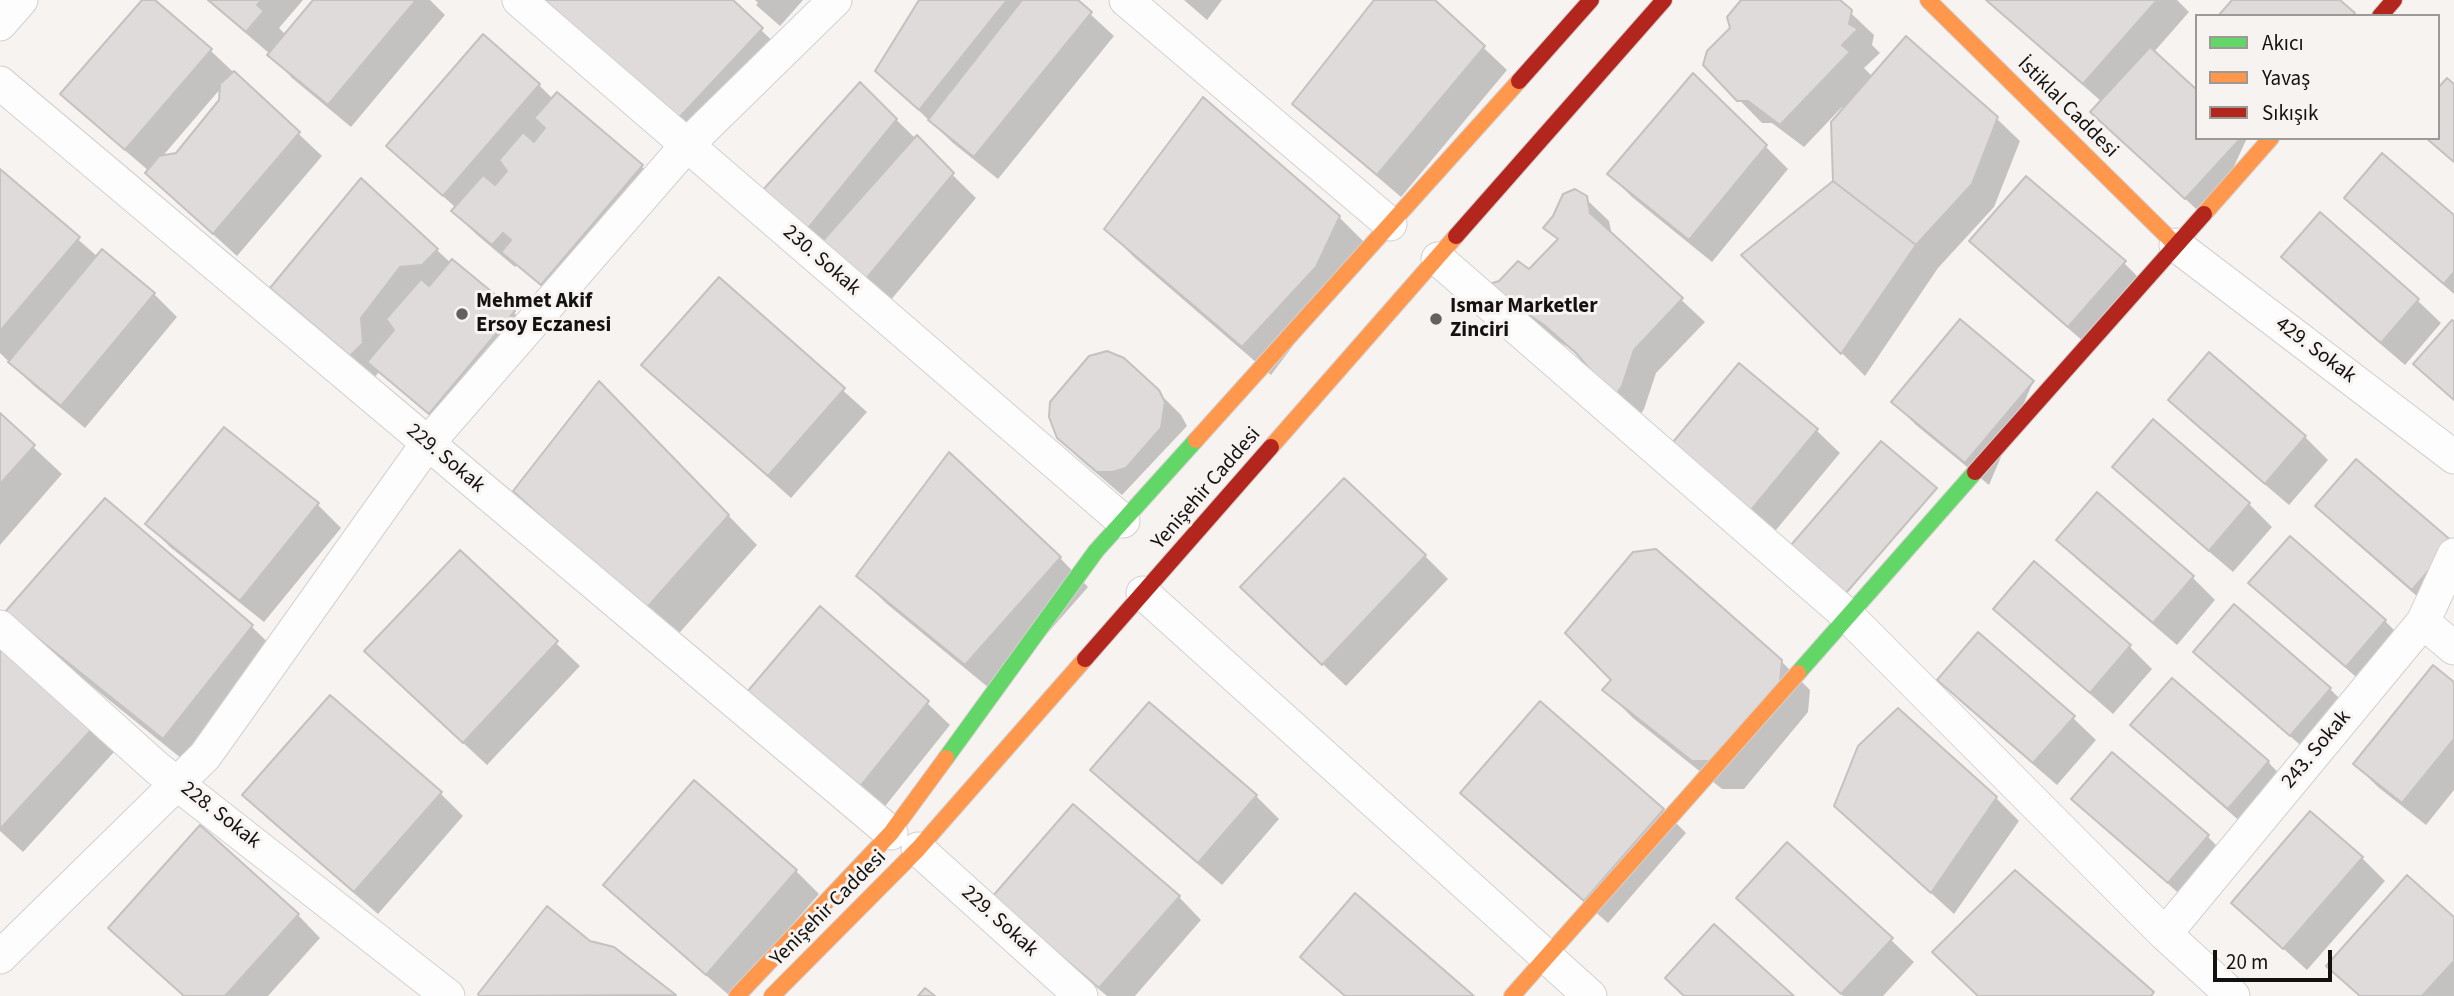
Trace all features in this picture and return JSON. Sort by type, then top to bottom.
[{"type":"main road","name":"Yenişehir Caddesi","points":[[737,996],[905,841],[1096,551],[1591,0]]},
{"type":"main road","name":"Yenişehir Caddesi","points":[[772,996],[905,841],[1143,593],[1664,0]]},
{"type":"main road","name":"İstiklal Caddesi","points":[[1928,0],[2176,245]]},
{"type":"main road","points":[[2382,14],[2394,0]]},
{"type":"main road","points":[[1512,996],[2269,140]]},
{"type":"street","points":[[0,24],[21,0]]},
{"type":"street","name":"230. Sokak","points":[[519,0],[1123,521]]},
{"type":"street","points":[[0,957],[205,756],[427,444],[687,145],[835,0]]},
{"type":"street","points":[[1126,0],[1390,224]]},
{"type":"street","name":"229. Sokak","points":[[0,83],[427,444],[905,841],[1081,996]]},
{"type":"street","name":"429. Sokak","points":[[2176,245],[2454,457]]},
{"type":"street","points":[[1438,259],[1848,616],[2165,934],[2233,996]]},
{"type":"street","name":"243. Sokak","points":[[2165,934],[2423,622],[2454,555]]},
{"type":"street","points":[[1143,593],[1590,996]]},
{"type":"street","points":[[2423,622],[2454,648]]},
{"type":"street","name":"228. Sokak","points":[[0,627],[177,783],[448,996]]},
{"type":"building","points":[[142,0],[155,0],[212,49],[125,150],[60,94]]},
{"type":"building","points":[[208,0],[261,0],[257,5],[264,11],[246,32]]},
{"type":"building","points":[[313,0],[416,0],[328,105],[267,55]]},
{"type":"building","points":[[544,0],[733,0],[763,28],[675,122]]},
{"type":"building","points":[[919,0],[1007,0],[919,110],[875,71]]},
{"type":"building","points":[[1022,0],[1078,0],[1092,12],[974,157],[928,120]]},
{"type":"building","points":[[1374,0],[1435,0],[1485,46],[1377,175],[1292,104]]},
{"type":"building","points":[[1741,0],[1840,0],[1852,10],[1849,24],[1858,29],[1842,45],[1850,52],[1780,125],[1748,101],[1737,101],[1703,65],[1707,51],[1730,28],[1727,17]]},
{"type":"building","points":[[1986,0],[2157,0],[2083,84]]},
{"type":"building","points":[[2232,0],[2340,0],[2355,13],[2354,14],[2220,14]]},
{"type":"building","points":[[483,34],[540,84],[443,196],[386,146]]},
{"type":"building","points":[[1906,36],[1998,117],[1972,184],[1916,245],[1833,181],[1831,122]]},
{"type":"building","points":[[2150,47],[2195,88],[2195,140],[2239,140],[2185,199],[2090,112]]},
{"type":"building","points":[[234,71],[300,132],[213,234],[145,173],[159,156],[176,153],[219,100],[220,84]]},
{"type":"building","points":[[1693,73],[1767,145],[1689,240],[1607,174]]},
{"type":"building","points":[[2447,78],[2454,84],[2454,162],[2428,140],[2440,140],[2440,86]]},
{"type":"building","points":[[860,82],[897,119],[805,232],[761,192]]},
{"type":"building","points":[[557,92],[643,165],[541,285],[501,252],[511,240],[503,233],[492,245],[451,211],[483,175],[495,185],[507,171],[499,160],[523,132],[534,142],[545,128],[534,118]]},
{"type":"building","points":[[1203,97],[1340,216],[1316,267],[1242,347],[1104,229]]},
{"type":"building","points":[[917,135],[954,173],[861,285],[818,246]]},
{"type":"building","points":[[2382,153],[2454,215],[2454,272],[2444,284],[2344,198]]},
{"type":"building","points":[[0,169],[80,237],[0,331]]},
{"type":"building","points":[[2026,176],[2126,261],[2068,327],[1969,241]]},
{"type":"building","points":[[361,178],[438,249],[422,265],[400,267],[361,318],[363,343],[350,356],[270,288]]},
{"type":"building","points":[[1833,181],[1916,245],[1841,354],[1741,255]]},
{"type":"building","points":[[1575,189],[1587,196],[1590,213],[1683,298],[1634,350],[1622,386],[1614,398],[1576,353],[1544,325],[1486,285],[1499,281],[1518,261],[1529,269],[1558,239],[1543,228],[1553,216],[1563,194]]},
{"type":"building","points":[[2320,212],[2419,299],[2381,343],[2281,257]]},
{"type":"building","points":[[102,249],[155,293],[61,406],[8,362]]},
{"type":"building","points":[[452,259],[515,311],[429,414],[367,362],[394,330],[386,319],[421,279],[429,286]]},
{"type":"building","points":[[719,277],[845,388],[768,476],[641,365]]},
{"type":"building","points":[[1960,319],[2034,381],[1965,463],[1891,402]]},
{"type":"building","points":[[2452,320],[2454,322],[2454,400],[2413,364]]},
{"type":"building","points":[[1107,351],[1124,358],[1159,390],[1165,402],[1161,428],[1126,468],[1097,472],[1057,438],[1049,417],[1050,402],[1089,356]]},
{"type":"building","points":[[2209,352],[2306,436],[2265,484],[2168,400]]},
{"type":"building","points":[[1739,363],[1818,429],[1747,515],[1668,448]]},
{"type":"building","points":[[599,381],[729,515],[644,611],[513,491]]},
{"type":"building","points":[[0,413],[35,445],[0,484]]},
{"type":"building","points":[[2153,419],[2250,503],[2209,551],[2112,467]]},
{"type":"building","points":[[224,427],[319,503],[240,601],[145,524]]},
{"type":"building","points":[[1881,441],[1937,488],[1846,593],[1791,545]]},
{"type":"building","points":[[949,452],[1061,557],[965,665],[856,576]]},
{"type":"building","points":[[2356,459],[2453,542],[2412,590],[2315,506]]},
{"type":"building","points":[[1344,478],[1426,555],[1322,665],[1240,587]]},
{"type":"building","points":[[2097,492],[2194,576],[2153,623],[2056,540]]},
{"type":"building","points":[[105,498],[253,625],[163,739],[5,612]]},
{"type":"building","points":[[2290,536],[2386,620],[2346,667],[2248,583]]},
{"type":"building","points":[[1656,549],[1782,660],[1780,683],[1715,761],[1692,761],[1602,690],[1611,680],[1565,633],[1633,552]]},
{"type":"building","points":[[460,550],[558,641],[463,743],[364,651]]},
{"type":"building","points":[[2034,561],[2131,645],[2090,693],[1993,609]]},
{"type":"building","points":[[2234,604],[2331,688],[2290,736],[2193,652]]},
{"type":"building","points":[[820,606],[929,701],[855,793],[742,698]]},
{"type":"building","points":[[1978,632],[2075,716],[2033,763],[1937,680]]},
{"type":"building","points":[[0,643],[93,728],[0,829]]},
{"type":"building","points":[[2433,665],[2454,682],[2454,739],[2402,803],[2353,764]]},
{"type":"building","points":[[2172,678],[2269,761],[2228,809],[2130,725]]},
{"type":"building","points":[[330,695],[442,792],[354,892],[242,795]]},
{"type":"building","points":[[1540,701],[1664,809],[1584,901],[1460,793]]},
{"type":"building","points":[[1149,702],[1257,795],[1198,863],[1090,770]]},
{"type":"building","points":[[1898,708],[1997,797],[1931,893],[1834,806],[1858,746]]},
{"type":"building","points":[[2112,752],[2209,835],[2168,883],[2071,799]]},
{"type":"building","points":[[694,780],[797,870],[706,975],[603,885]]},
{"type":"building","points":[[1073,804],[1180,896],[1099,988],[992,897]]},
{"type":"building","points":[[2310,811],[2363,857],[2283,949],[2231,903]]},
{"type":"building","points":[[200,825],[299,914],[225,996],[184,996],[108,928]]},
{"type":"building","points":[[1787,842],[1893,938],[1841,994],[1736,898]]},
{"type":"building","points":[[2015,870],[2154,992],[2151,996],[1978,996],[1932,952]]},
{"type":"building","points":[[2407,875],[2454,917],[2454,961],[2422,996],[2360,996],[2326,966]]},
{"type":"building","points":[[1355,893],[1474,996],[1345,996],[1300,957]]},
{"type":"building","points":[[547,906],[590,941],[614,947],[676,995],[479,996]]},
{"type":"building","points":[[1714,924],[1794,996],[1684,996],[1665,978]]},
{"type":"building","points":[[925,988],[935,996],[918,996]]},
{"type":"traffic: fast","points":[[946,758],[1096,551],[1196,440]]},
{"type":"traffic: fast","points":[[1798,673],[1975,472]]},
{"type":"traffic: slow","points":[[1928,0],[2176,245]]},
{"type":"traffic: slow","points":[[1196,440],[1519,81]]},
{"type":"traffic: slow","points":[[2204,214],[2269,140]]},
{"type":"traffic: slow","points":[[1271,447],[1456,236]]},
{"type":"traffic: slow","points":[[772,996],[918,849],[1085,659]]},
{"type":"traffic: slow","points":[[1512,996],[1798,673]]},
{"type":"traffic: slow","points":[[737,996],[891,833],[946,758]]},
{"type":"traffic: jam","points":[[1519,81],[1591,0]]},
{"type":"traffic: jam","points":[[1456,236],[1664,0]]},
{"type":"traffic: jam","points":[[2382,14],[2394,0]]},
{"type":"traffic: jam","points":[[1975,472],[2204,214]]},
{"type":"traffic: jam","points":[[1085,659],[1271,447]]},
{"type":"place","name":"Mehmet Akif Ersoy Eczanesi","points":[[462,314]]},
{"type":"place","name":"Ismar Marketler Zinciri","points":[[1436,319]]}]
